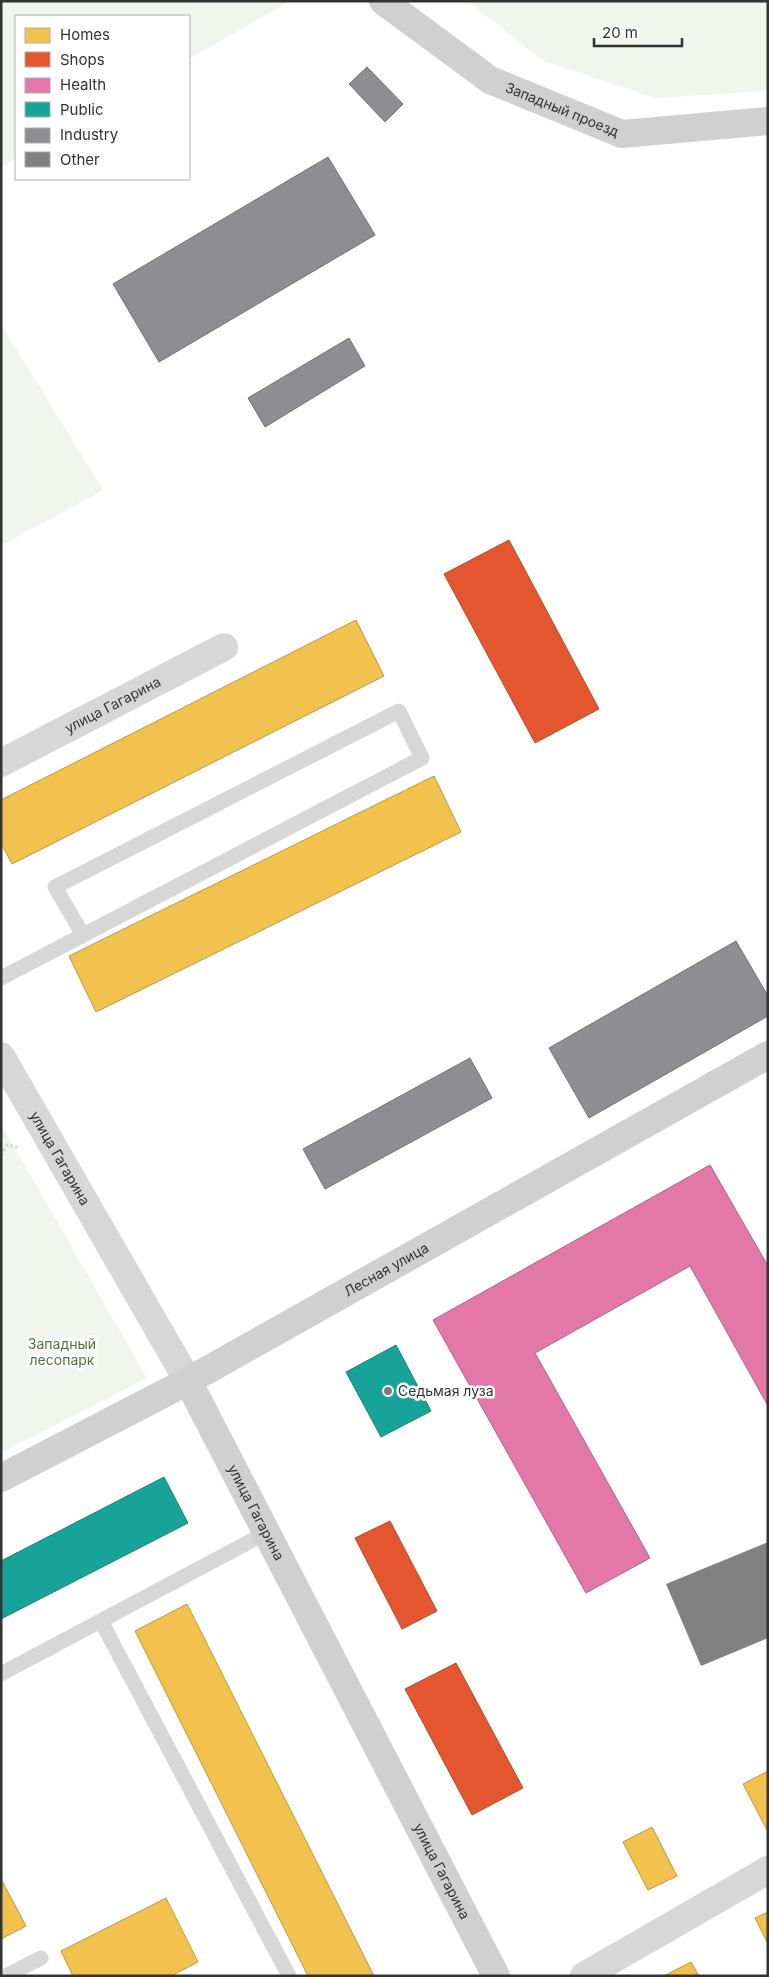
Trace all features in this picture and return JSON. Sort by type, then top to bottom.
[{"type":"street","name":"Западный проезд","points":[[384,1],[490,80],[622,134],[768,121]]},
{"type":"street","name":"улица Гагарина","points":[[1,763],[224,647]]},
{"type":"street","name":"Лесная улица","points":[[1,1478],[188,1381],[768,1054]]},
{"type":"street","name":"улица Гагарина","points":[[1,1056],[188,1381],[496,1976]]},
{"type":"street","points":[[584,1976],[768,1870]]},
{"type":"lane","points":[[1,978],[422,758],[399,711],[55,887],[83,935]]},
{"type":"lane","points":[[1,1674],[266,1533]]},
{"type":"lane","points":[[101,1621],[289,1976]]},
{"type":"lane","points":[[6,1976],[41,1958]]},
{"type":"green space","points":[[1,1],[290,1],[190,58],[190,15],[15,15],[15,159],[1,167]]},
{"type":"green space","points":[[467,1],[768,1],[768,91],[656,98],[542,60]]},
{"type":"green space","points":[[1,324],[103,490],[1,546]]},
{"type":"green space","name":"Западный лесопарк","points":[[1,1124],[147,1378],[1,1453]]},
{"type":"building: Homes","points":[[356,620],[384,676],[12,864],[1,843],[1,800]]},
{"type":"building: Homes","points":[[434,776],[461,832],[96,1012],[69,956]]},
{"type":"building: Homes","points":[[187,1604],[374,1976],[308,1976],[135,1631]]},
{"type":"building: Homes","points":[[768,1771],[768,1832],[743,1784]]},
{"type":"building: Homes","points":[[652,1827],[677,1876],[648,1890],[623,1842]]},
{"type":"building: Homes","points":[[1,1879],[26,1926],[1,1939]]},
{"type":"building: Homes","points":[[166,1898],[198,1962],[171,1976],[73,1976],[61,1951]]},
{"type":"building: Homes","points":[[768,1912],[768,1944],[755,1918]]},
{"type":"building: Homes","points":[[691,1962],[699,1976],[664,1976]]},
{"type":"building: Shops","points":[[509,540],[599,709],[535,743],[444,574]]},
{"type":"building: Shops","points":[[390,1521],[437,1611],[402,1629],[355,1538]]},
{"type":"building: Shops","points":[[456,1663],[523,1788],[472,1815],[405,1689]]},
{"type":"building: Health","points":[[710,1165],[768,1266],[768,1406],[690,1266],[535,1353],[650,1558],[586,1593],[433,1320]]},
{"type":"building: Public","name":"Седьмая луза","points":[[396,1345],[431,1411],[381,1437],[346,1372]]},
{"type":"building: Public","points":[[164,1477],[188,1523],[1,1619],[1,1561]]},
{"type":"building: Industry","points":[[367,67],[403,104],[385,122],[349,84]]},
{"type":"building: Industry","points":[[328,157],[375,235],[159,362],[113,284]]},
{"type":"building: Industry","points":[[349,338],[365,366],[265,427],[248,398]]},
{"type":"building: Industry","points":[[736,941],[768,996],[768,1016],[589,1118],[549,1048]]},
{"type":"building: Industry","points":[[470,1058],[492,1098],[325,1189],[303,1149]]},
{"type":"building: Other","points":[[768,1542],[768,1638],[701,1666],[666,1584]]},
{"type":"place","name":"Седьмая луза","points":[[388,1391]]}]
